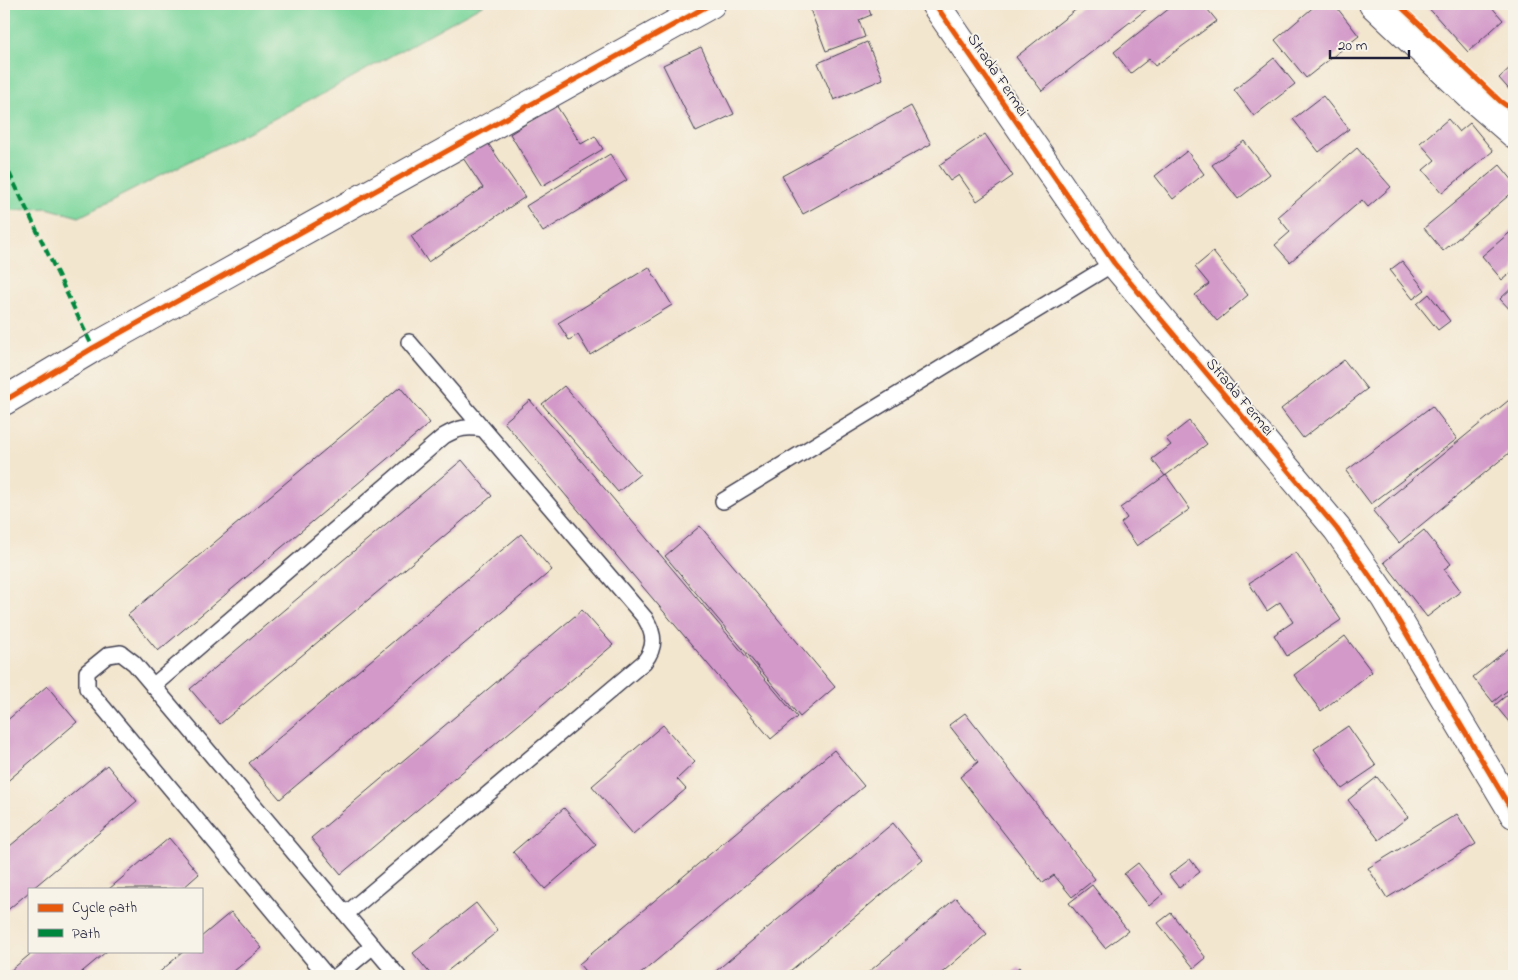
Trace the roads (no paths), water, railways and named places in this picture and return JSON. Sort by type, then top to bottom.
[{"type":"street","points":[[4,401],[93,348],[712,4]]},
{"type":"street","name":"Strada Fermei","points":[[935,4],[1114,263],[1337,529],[1361,563],[1514,814]]},
{"type":"street","points":[[1373,4],[1514,134]]},
{"type":"lane","points":[[723,501],[1114,263]]},
{"type":"lane","points":[[346,914],[636,668],[652,652],[653,635],[645,618],[409,342]]},
{"type":"lane","points":[[153,686],[444,436],[456,429],[468,426],[483,429]]},
{"type":"lane","points":[[326,976],[86,688],[87,672],[108,655],[121,653],[134,662],[398,976]]},
{"type":"lane","points":[[337,976],[373,946]]}]
